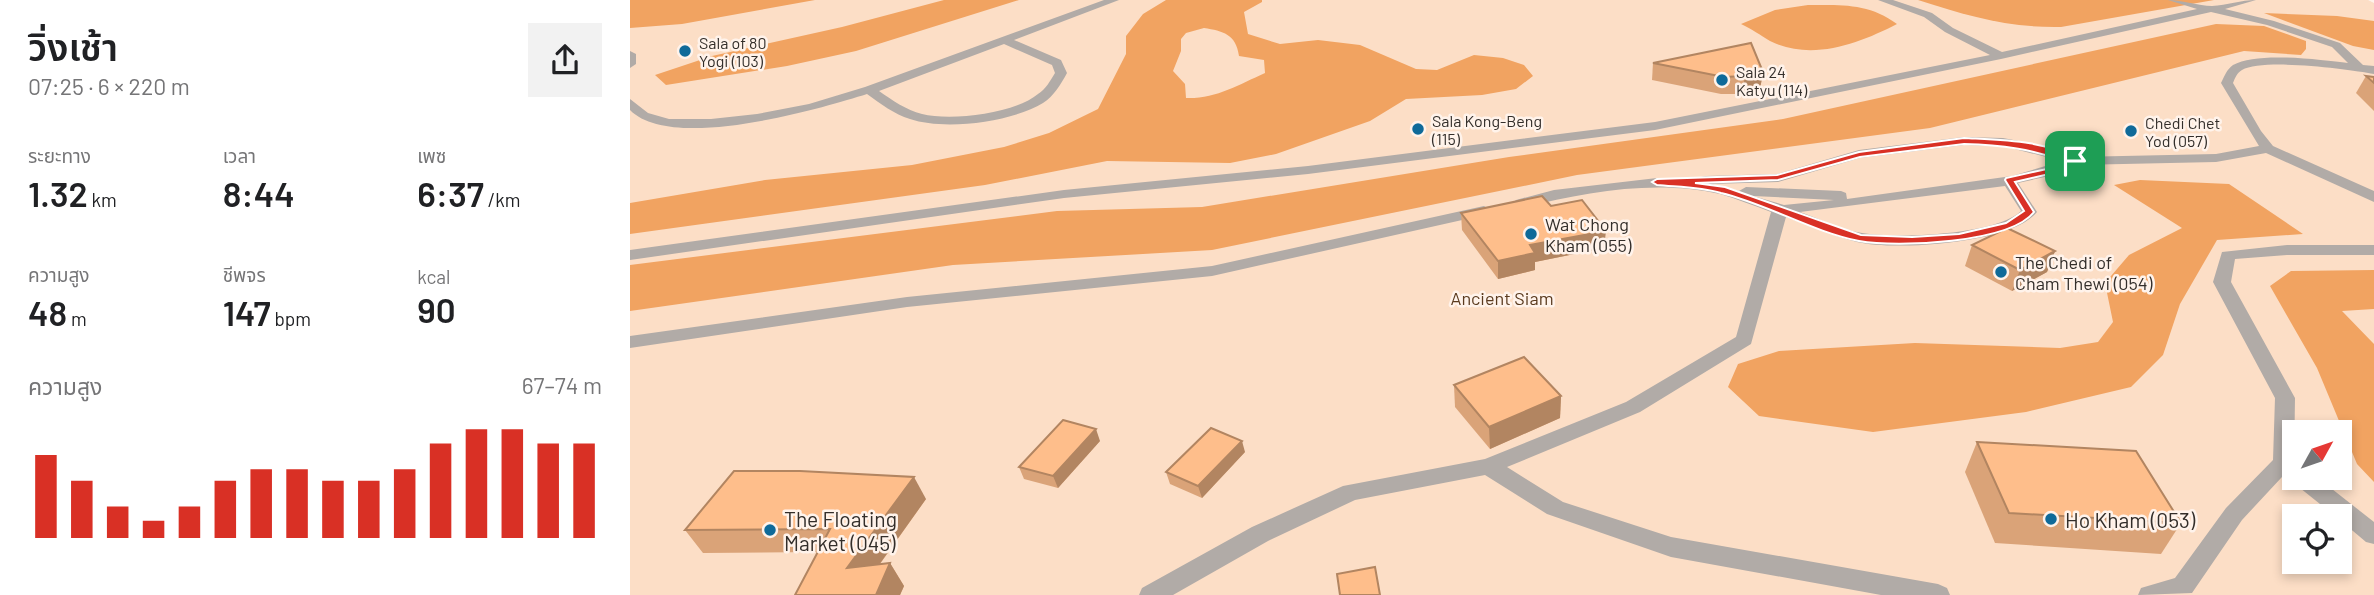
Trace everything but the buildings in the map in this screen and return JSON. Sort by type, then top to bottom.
[{"type":"lane","points":[[630,103],[643,116],[668,123],[710,123],[757,118],[811,107],[869,90],[1114,0]]},
{"type":"lane","points":[[1883,0],[1928,15],[1949,30],[2001,56]]},
{"type":"lane","points":[[2173,0],[2270,23],[2336,45],[2367,69]]},
{"type":"lane","points":[[630,255],[1064,194],[1308,170],[1655,126],[2001,56],[2251,0]]},
{"type":"lane","points":[[869,90],[919,118],[945,120],[1009,111],[1037,101],[1052,89],[1061,73],[1057,63],[1004,40]]},
{"type":"lane","points":[[630,54],[630,64]]},
{"type":"lane","points":[[2367,69],[2242,65],[2233,72],[2227,83],[2255,133],[2268,149],[2374,197]]},
{"type":"lane","points":[[630,342],[907,302],[1212,271],[1554,195],[1657,182],[1778,178],[1859,154],[1964,141],[2004,142],[2039,149],[2075,161],[2216,158],[2268,149]]},
{"type":"lane","points":[[1780,209],[1824,207],[2009,180],[2059,169],[2075,161]]},
{"type":"lane","points":[[1722,190],[1860,238],[1912,240],[1959,237],[2009,226],[2022,219],[2029,212],[2009,180]]},
{"type":"lane","points":[[1657,182],[1722,190],[1882,199]]},
{"type":"lane","points":[[1151,595],[1260,534],[1351,492],[1488,466],[1633,407],[1744,340],[1780,209]]},
{"type":"lane","points":[[2286,420],[2285,398],[2222,282],[2228,255],[2287,250],[2374,250]]},
{"type":"lane","points":[[1488,466],[1555,508],[1671,547],[1938,595]]},
{"type":"lane","points":[[2150,595],[2183,586],[2234,513],[2282,473]]},
{"type":"lane","points":[[2318,490],[2374,535]]},
{"type":"green space","name":"Ancient Siam","points":[[630,0],[2368,0],[2374,3],[2374,595],[630,595]]},
{"type":"shaded area","points":[[630,0],[815,0],[682,24],[630,28]]},
{"type":"shaded area","points":[[944,0],[1019,0],[856,51],[787,66],[666,85],[655,75],[712,56],[842,27]]},
{"type":"shaded area","points":[[1166,0],[1262,0],[1244,12],[1248,34],[1280,44],[1318,40],[1360,45],[1416,69],[1437,70],[1474,55],[1503,58],[1524,65],[1533,76],[1516,89],[1482,95],[1406,99],[1370,121],[1276,154],[1230,163],[1107,161],[985,185],[630,234],[630,203],[765,180],[912,165],[1004,147],[1049,133],[1098,109],[1126,54],[1126,36],[1143,14]],"holes":[[[1204,28],[1223,32],[1232,38],[1239,56],[1264,60],[1265,73],[1217,94],[1186,98],[1185,84],[1173,71],[1181,51],[1181,39],[1186,33]]]},
{"type":"shaded area","points":[[1918,0],[2214,0],[2061,27],[2042,27],[1988,20]]},
{"type":"shaded area","points":[[1808,5],[1844,5],[1866,9],[1897,24],[1867,38],[1835,48],[1802,50],[1770,41],[1741,24],[1775,10]]},
{"type":"shaded area","points":[[2264,13],[2337,16],[2374,21],[2374,50],[2353,46]]},
{"type":"shaded area","points":[[2216,24],[2264,26],[2306,41],[2306,49],[2301,55],[2244,51],[1930,128],[1577,175],[1212,250],[953,265],[630,311],[630,265],[1057,211],[1202,207],[1509,157],[1783,119]]},
{"type":"shaded area","points":[[2140,180],[2229,184],[2303,234],[2217,240],[2180,304],[2163,355],[2131,387],[2026,412],[1873,432],[1759,416],[1728,387],[1738,364],[1779,351],[1915,343],[2060,348],[2098,342],[2113,322],[2105,283],[2129,255],[2182,228],[2114,185]]},
{"type":"shaded area","points":[[2374,270],[2374,309],[2342,311],[2374,344],[2374,482],[2357,464],[2352,452],[2352,420],[2339,420],[2317,368],[2270,286],[2291,271]]},
{"type":"place","name":"Sala of 80 Yogi (103)","points":[[685,51]]},
{"type":"place","name":"Sala 24 Katyu (114)","points":[[1722,80]]},
{"type":"place","name":"Sala Kong-Beng (115)","points":[[1418,129]]},
{"type":"place","name":"Chedi Chet Yod (057)","points":[[2131,131]]},
{"type":"place","name":"Wat Chong Kham (055)","points":[[1531,234]]},
{"type":"place","name":"The Chedi of Cham Thewi (054)","points":[[2001,272]]},
{"type":"place","name":"Ho Kham (053)","points":[[2051,519]]},
{"type":"place","name":"The Floating Market (045)","points":[[770,530]]},
{"type":"route","points":[[1964,141],[2004,142],[2039,149],[2075,161],[2059,169],[2009,180],[2029,212],[2009,226],[1959,237],[1912,240],[1860,238],[1722,190],[1657,182],[1778,178],[1859,154],[1964,141]]}]
